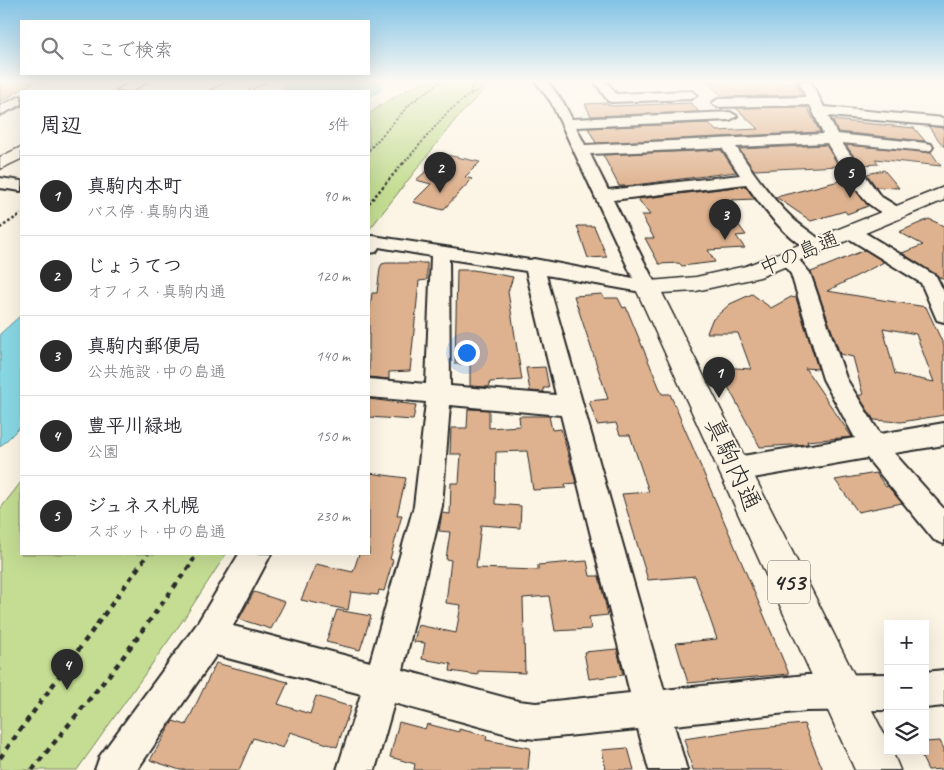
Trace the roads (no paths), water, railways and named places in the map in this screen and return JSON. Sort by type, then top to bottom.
[{"type":"highway","points":[[0,164],[20,153]]},
{"type":"highway","name":"中の島通","points":[[647,287],[696,284],[728,278],[787,258],[944,193]]},
{"type":"highway","name":"真駒内通","points":[[647,287],[736,469],[878,770]]},
{"type":"street","points":[[0,118],[14,118]]},
{"type":"street","name":"真駒内通","points":[[564,118],[647,287]]},
{"type":"street","points":[[566,123],[687,118]]},
{"type":"street","points":[[713,118],[736,123]]},
{"type":"street","points":[[731,118],[755,142]]},
{"type":"street","points":[[823,118],[838,150],[874,200],[895,213]]},
{"type":"street","points":[[912,118],[944,122]]},
{"type":"street","points":[[580,150],[833,138],[926,147]]},
{"type":"street","points":[[726,143],[750,179],[797,234],[816,246]]},
{"type":"street","points":[[602,196],[750,179]]},
{"type":"street","points":[[0,183],[20,186]]},
{"type":"street","points":[[851,232],[929,280],[944,315]]},
{"type":"street","points":[[370,246],[373,242],[534,266],[647,287]]},
{"type":"street","points":[[356,770],[382,683],[428,506],[438,406],[440,253]]},
{"type":"street","points":[[787,258],[800,273],[835,379],[883,460],[944,530]]},
{"type":"street","points":[[534,266],[668,770]]},
{"type":"street","points":[[370,388],[571,406]]},
{"type":"street","points":[[736,469],[873,444],[944,434]]},
{"type":"street","points":[[114,770],[209,636],[255,555]]},
{"type":"street","points":[[209,636],[518,719],[536,721],[806,693],[884,692]]},
{"type":"street","points":[[929,690],[944,688]]},
{"type":"water","points":[[20,316],[20,427],[0,447],[0,334]]},
{"type":"place","name":"じょうてつ","points":[[440,193]]},
{"type":"place","name":"ジュネス札幌","points":[[850,198]]},
{"type":"place","name":"真駒内郵便局","points":[[725,240]]},
{"type":"place","name":"真駒内本町","points":[[719,398]]},
{"type":"place","name":"豊平川緑地","points":[[67,690]]}]
